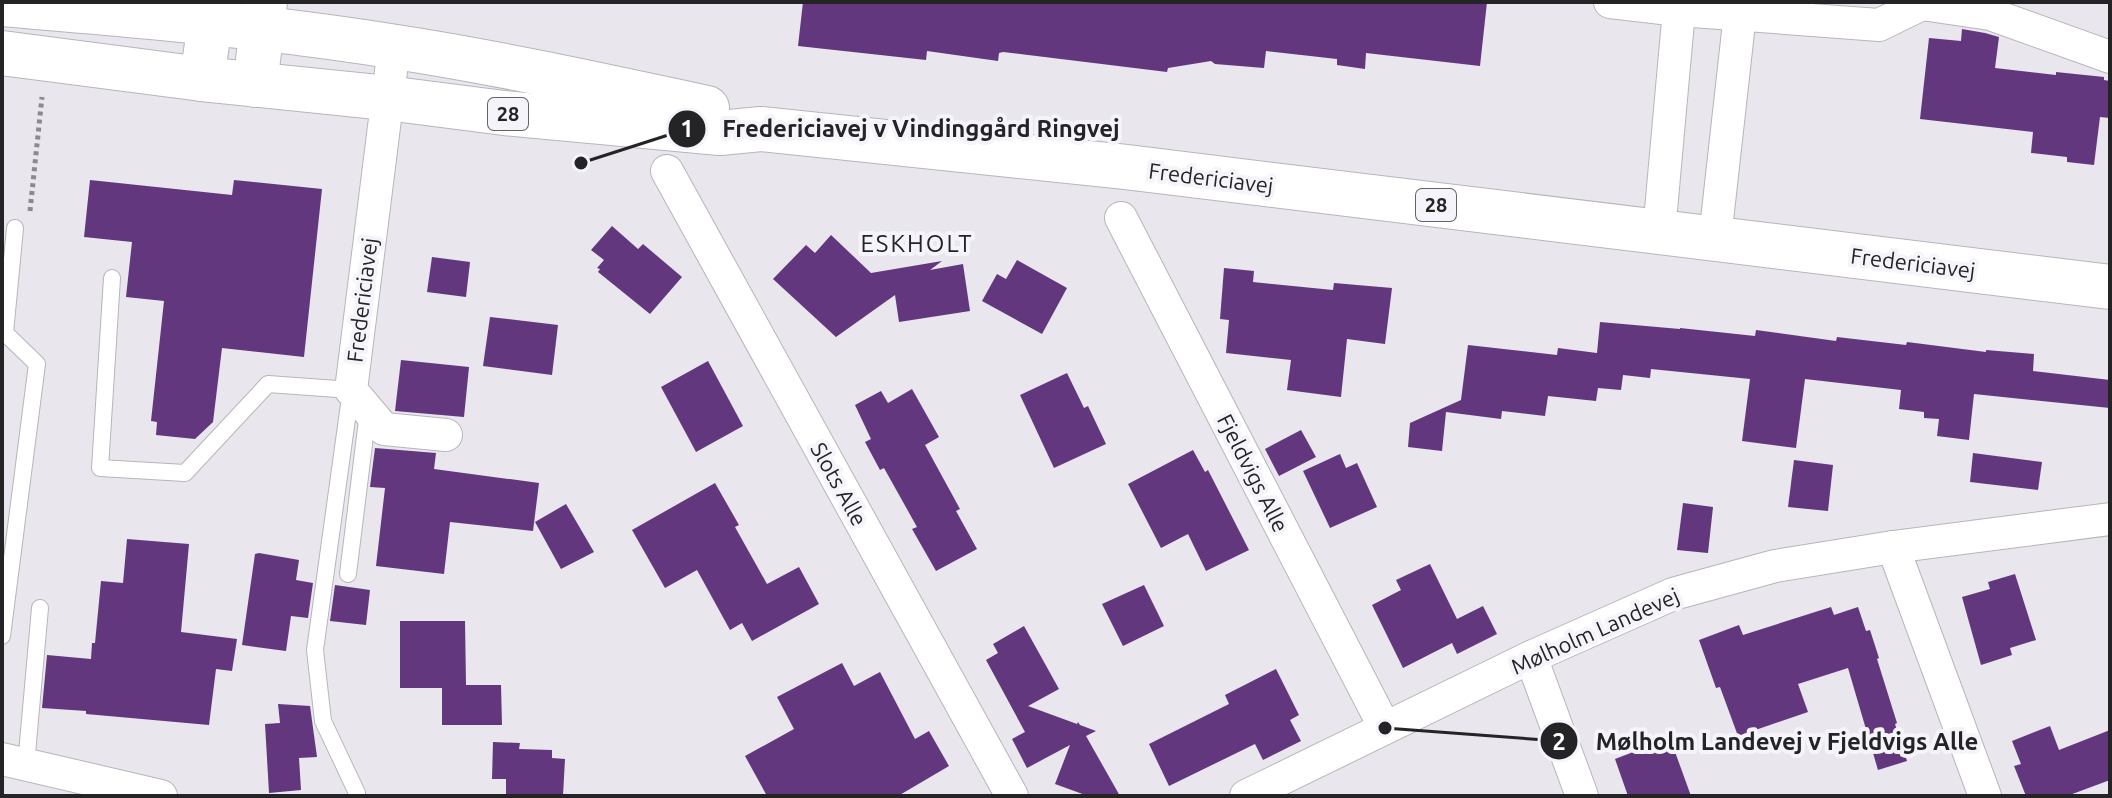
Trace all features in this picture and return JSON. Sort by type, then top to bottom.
[{"type":"main road","name":"Fredericiavej","points":[[2,4],[264,16],[394,47],[542,72],[726,112],[761,129]]},
{"type":"main road","points":[[202,79],[212,12]]},
{"type":"main road","points":[[255,85],[264,16]]},
{"type":"main road","name":"Fredericiavej","points":[[2,53],[504,113],[720,133],[761,129],[1142,169],[2110,287]]},
{"type":"street","points":[[1610,2],[1879,25],[1922,3],[1990,14],[2110,57]]},
{"type":"street","points":[[1659,232],[1679,10]]},
{"type":"street","points":[[1715,238],[1740,14]]},
{"type":"street","name":"Fredericiavej","points":[[360,400],[394,47]]},
{"type":"street","name":"Slots Alle","points":[[667,171],[1012,796]]},
{"type":"street","name":"Fjeldvigs Alle","points":[[1121,218],[1385,728]]},
{"type":"street","points":[[360,400],[384,429],[446,435]]},
{"type":"street","name":"Mølholm Landevej","points":[[1246,796],[1531,657],[1673,594],[1775,566],[1893,547],[2110,519]]},
{"type":"street","points":[[1893,547],[1985,796]]},
{"type":"street","points":[[1531,657],[1582,796]]},
{"type":"street","points":[[14,762],[161,796]]},
{"type":"lane","points":[[2,636],[37,364],[5,333],[15,228]]},
{"type":"lane","points":[[112,278],[100,468],[185,473],[268,384],[360,400]]},
{"type":"lane","points":[[348,574],[360,400]]},
{"type":"lane","points":[[357,793],[323,721],[315,650],[360,400]]},
{"type":"lane","points":[[14,762],[40,608]]},
{"type":"path","points":[[15,228],[30,216],[43,85]]},
{"type":"building","points":[[803,2],[1487,2],[1480,66],[1366,53],[1365,69],[1337,65],[1337,59],[1266,51],[1264,68],[1215,64],[1211,61],[1168,68],[1167,72],[1003,52],[999,53],[998,61],[927,51],[926,60],[798,46]]},
{"type":"building","points":[[1962,29],[1999,37],[1995,68],[2104,77],[2104,80],[2110,81],[2110,118],[2100,117],[2094,165],[2067,162],[2067,157],[2031,153],[2033,132],[1920,119],[1929,38],[1961,41]]},
{"type":"building","points":[[90,180],[232,195],[234,180],[322,189],[304,357],[222,348],[213,422],[195,439],[156,435],[157,422],[151,421],[164,301],[126,297],[132,242],[84,237]]},
{"type":"building","points":[[612,226],[638,249],[643,244],[682,277],[650,314],[598,272],[600,269],[597,268],[604,260],[591,250]]},
{"type":"building","points":[[831,235],[871,273],[942,261],[930,270],[963,264],[970,311],[899,322],[895,295],[836,337],[773,279],[806,245],[815,253]]},
{"type":"building","points":[[432,257],[470,262],[466,297],[427,292]]},
{"type":"building","points":[[1017,260],[1067,288],[1042,334],[982,301],[997,274],[1006,279]]},
{"type":"building","points":[[1224,268],[1254,271],[1253,282],[1333,290],[1334,283],[1392,288],[1385,344],[1347,339],[1341,397],[1287,390],[1291,360],[1226,353],[1229,320],[1220,319]]},
{"type":"building","points":[[490,317],[558,325],[552,375],[483,366]]},
{"type":"building","points":[[1600,322],[1755,336],[1756,330],[1836,341],[1837,337],[2034,354],[2033,371],[2110,380],[2110,408],[1974,394],[1969,440],[1937,436],[1939,419],[1924,418],[1924,412],[1899,409],[1901,390],[1805,379],[1796,448],[1742,441],[1750,379],[1651,369],[1650,378],[1623,375],[1621,390],[1598,388],[1596,401],[1548,396],[1545,416],[1502,411],[1501,419],[1446,412],[1442,451],[1408,447],[1410,423],[1461,400],[1468,345],[1557,355],[1558,348],[1597,353]]},
{"type":"building","points":[[401,360],[469,367],[464,417],[395,411]]},
{"type":"building","points":[[708,361],[743,426],[696,452],[661,387]]},
{"type":"building","points":[[1067,373],[1084,408],[1088,406],[1106,444],[1054,468],[1020,395]]},
{"type":"building","points":[[912,389],[939,437],[925,445],[960,509],[956,511],[977,549],[936,571],[912,529],[917,527],[884,468],[880,470],[865,442],[871,439],[855,405],[881,391],[888,403]]},
{"type":"building","points":[[1301,430],[1316,457],[1279,476],[1265,449]]},
{"type":"building","points":[[375,448],[436,453],[434,469],[539,483],[533,531],[450,522],[444,574],[376,566],[385,488],[370,487]]},
{"type":"building","points":[[1193,450],[1205,472],[1208,470],[1249,550],[1206,571],[1188,534],[1161,548],[1128,484]]},
{"type":"building","points":[[1973,453],[2042,462],[2038,490],[1970,482]]},
{"type":"building","points":[[1340,454],[1346,468],[1357,463],[1377,507],[1330,528],[1303,471]]},
{"type":"building","points":[[1794,460],[1833,465],[1828,511],[1788,507]]},
{"type":"building","points":[[715,483],[767,584],[799,567],[819,604],[752,641],[742,623],[730,630],[697,570],[665,588],[632,530]]},
{"type":"building","points":[[1683,503],[1713,507],[1708,553],[1677,550]]},
{"type":"building","points":[[566,504],[594,552],[561,569],[535,522]]},
{"type":"building","points":[[127,539],[189,544],[181,632],[237,639],[232,671],[216,669],[209,725],[42,708],[47,655],[91,659],[101,581],[123,583]]},
{"type":"building","points":[[255,554],[299,560],[296,580],[313,583],[308,618],[291,616],[286,651],[242,645]]},
{"type":"building","points":[[1430,564],[1457,619],[1483,606],[1497,634],[1457,654],[1452,643],[1403,668],[1372,605],[1401,590],[1396,580]]},
{"type":"building","points":[[2015,574],[2036,640],[2010,648],[2012,655],[1981,665],[1962,597],[1990,589],[1988,582]]},
{"type":"building","points":[[335,585],[370,590],[366,625],[330,621]]},
{"type":"building","points":[[1144,585],[1164,626],[1123,646],[1102,604]]},
{"type":"building","points":[[1831,607],[1834,615],[1858,607],[1866,631],[1870,630],[1907,761],[1878,770],[1848,668],[1798,684],[1808,712],[1738,736],[1699,640],[1739,625],[1743,635]]},
{"type":"building","points":[[400,621],[465,621],[466,685],[501,685],[502,725],[442,725],[442,688],[400,688]]},
{"type":"building","points":[[1024,626],[1059,689],[1028,706],[1096,731],[1086,736],[1120,796],[1088,796],[1055,784],[1070,745],[1027,768],[1012,739],[1025,732],[986,660],[998,653],[993,644]]},
{"type":"building","points":[[842,663],[854,686],[880,672],[915,739],[929,731],[949,766],[898,796],[767,796],[745,756],[794,729],[777,697]]},
{"type":"building","points":[[1276,669],[1299,715],[1290,720],[1301,741],[1263,760],[1255,744],[1169,786],[1149,744],[1229,704],[1225,695]]},
{"type":"building","points":[[278,704],[310,706],[317,757],[299,758],[301,790],[269,793],[265,724],[280,723]]},
{"type":"building","points":[[2050,726],[2059,750],[2110,730],[2110,780],[2067,796],[2026,796],[2014,766],[2021,764],[2012,741]]},
{"type":"building","points":[[1670,738],[1691,796],[1628,796],[1615,759]]},
{"type":"building","points":[[493,742],[520,743],[519,749],[552,750],[552,758],[565,759],[563,796],[506,796],[506,779],[492,779]]},
{"type":"place","name":"Fredericiavej v Vindinggård Ringvej","points":[[581,163]]},
{"type":"place","name":"Mølholm Landevej v Fjeldvigs Alle","points":[[1385,728]]},
{"type":"district","name":"ESKHOLT","points":[[917,244]]}]
